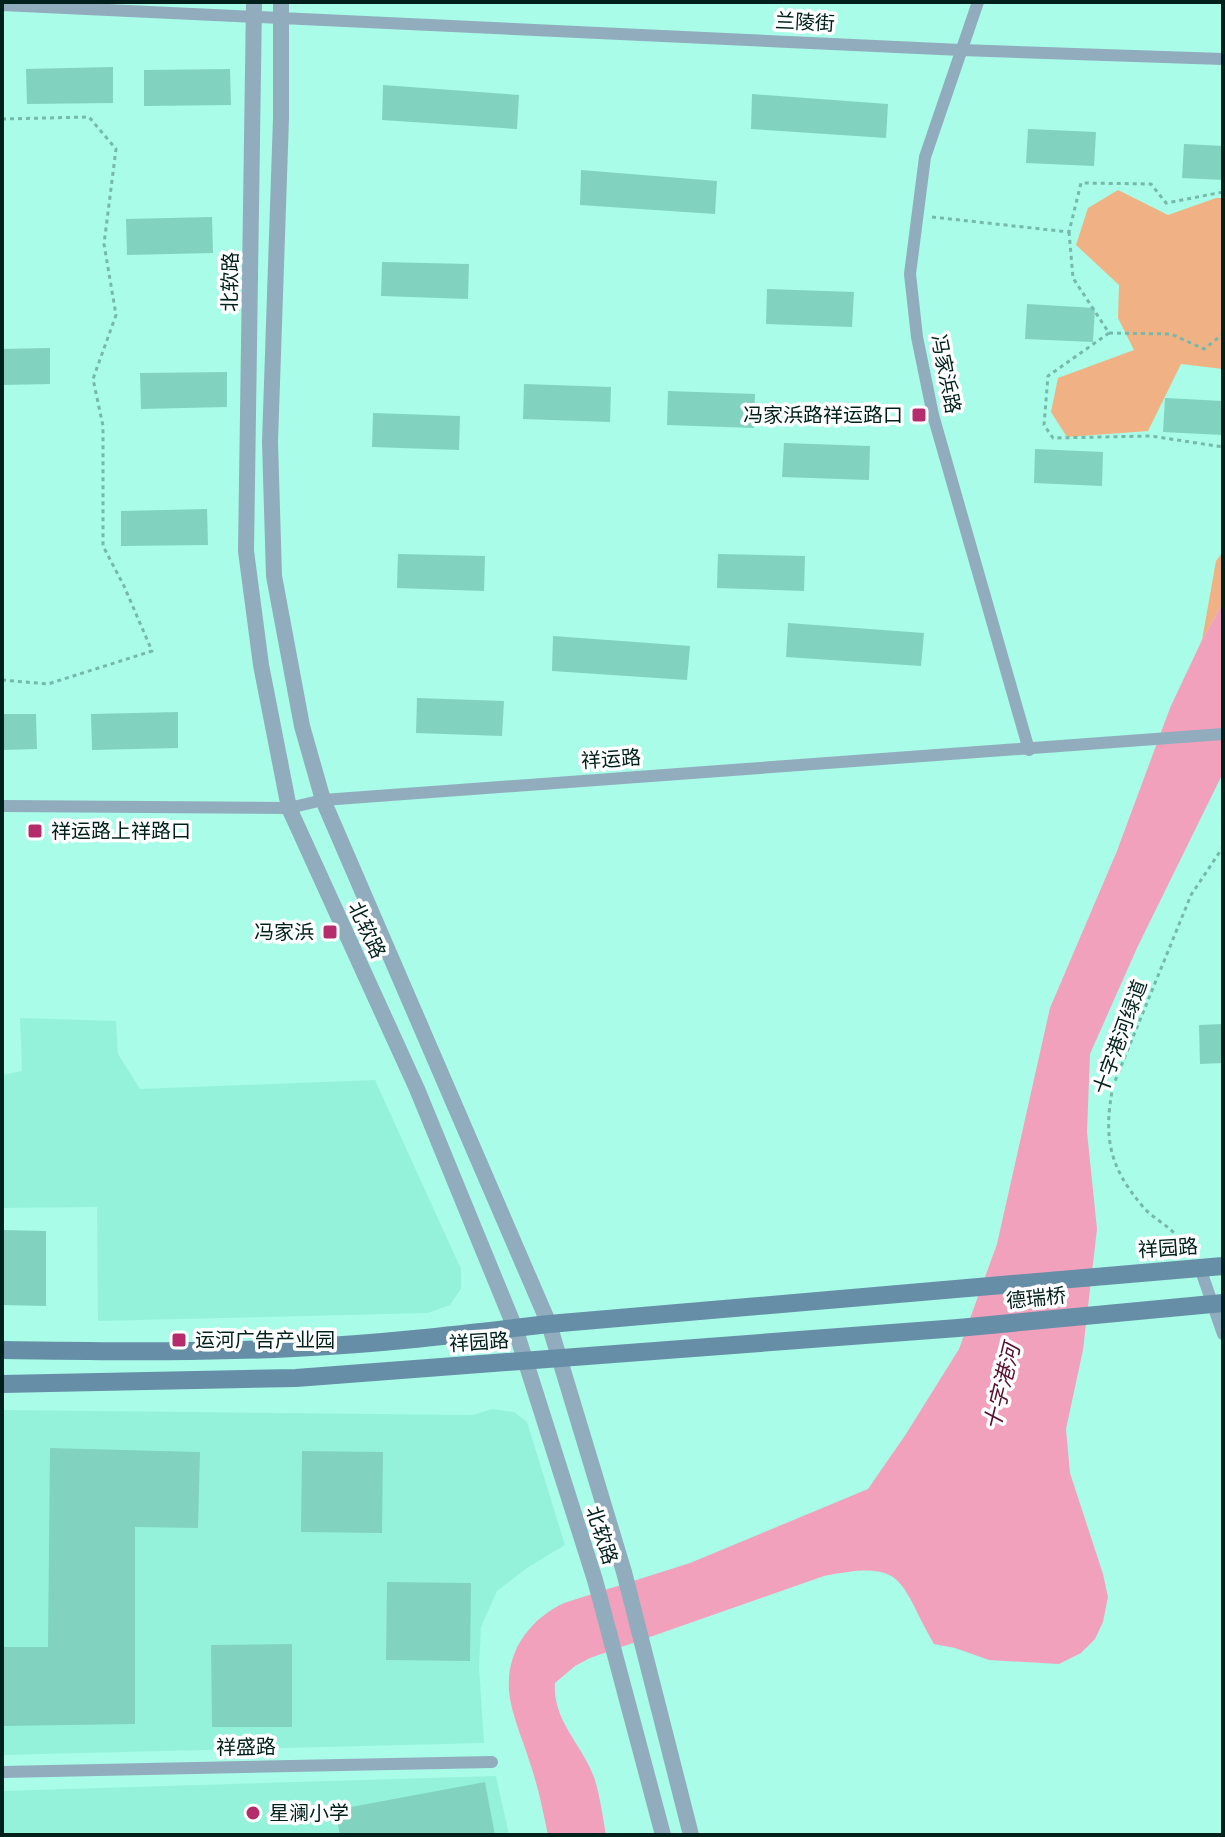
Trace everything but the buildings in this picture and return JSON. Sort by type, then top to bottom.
[{"type":"main road","name":"祥园路","points":[[1116,1274],[1223,1266]]},
{"type":"main road","name":"德瑞桥","points":[[955,1291],[1116,1274]]},
{"type":"main road","name":"祥园路","points":[[2,1350],[177,1352],[296,1348],[955,1291]]},
{"type":"main road","name":"德瑞桥","points":[[958,1328],[1218,1303]]},
{"type":"main road","name":"祥园路","points":[[2,1384],[296,1378],[958,1328]]},
{"type":"street","name":"冯家浜路","points":[[978,2],[925,157],[910,274],[917,337],[933,415],[1029,750]]},
{"type":"street","name":"兰陵街","points":[[2,5],[281,10],[961,50],[1223,59]]},
{"type":"street","name":"北软路","points":[[254,10],[246,551],[261,665],[289,808],[417,1089],[515,1328],[595,1580],[663,1835]]},
{"type":"street","name":"北软路","points":[[281,10],[281,118],[270,442],[274,576],[302,726],[323,800],[549,1324],[624,1572],[691,1835]]},
{"type":"street","name":"祥运路","points":[[2,806],[289,808],[323,800],[1223,734]]},
{"type":"street","points":[[1200,1268],[1218,1303],[1223,1334]]},
{"type":"street","name":"祥盛路","points":[[2,1772],[492,1762]]},
{"type":"path","points":[[2,119],[89,117],[116,149],[104,244],[116,315],[93,379],[103,426],[103,546],[152,651],[48,684],[2,680]]},
{"type":"path","points":[[1109,333],[1073,278],[1069,232],[1081,183],[1151,184],[1166,203],[1223,192]]},
{"type":"path","points":[[916,215],[1069,232]]},
{"type":"path","points":[[1223,334],[1204,349],[1171,334],[1109,333],[1048,376],[1044,425],[1053,438],[1151,436],[1223,447]]},
{"type":"path","name":"十字港河绿道","points":[[1200,1268],[1172,1232],[1145,1210],[1118,1173],[1107,1118],[1113,1086],[1191,895],[1223,847]]},
{"type":"shaded area","points":[[1118,190],[1168,215],[1223,198],[1223,369],[1181,364],[1148,431],[1067,437],[1051,412],[1058,378],[1134,350],[1118,318],[1119,285],[1076,245],[1088,208]]},
{"type":"shaded area","points":[[1223,552],[1223,603],[1202,640],[1216,561]]},
{"type":"shaded area","points":[[20,1018],[116,1021],[118,1054],[140,1089],[375,1080],[461,1269],[461,1289],[450,1305],[428,1313],[98,1321],[97,1207],[2,1208],[2,1075],[22,1071]]},
{"type":"shaded area","points":[[492,1409],[514,1412],[527,1422],[565,1545],[497,1591],[481,1627],[479,1667],[484,1743],[2,1755],[2,1410],[473,1415]]},
{"type":"shaded area","name":"星澜小学","points":[[496,1776],[509,1835],[2,1835],[2,1791]]},
{"type":"water","name":"十字港河","points":[[1223,603],[1223,773],[1137,948],[1090,1054],[1087,1132],[1097,1229],[1083,1350],[1066,1429],[1070,1473],[1108,1597],[1103,1622],[1095,1639],[1081,1653],[1059,1664],[989,1660],[934,1644],[897,1580],[886,1573],[851,1571],[824,1576],[590,1658],[555,1683],[555,1697],[563,1721],[595,1780],[606,1835],[548,1835],[509,1691],[509,1676],[516,1650],[531,1627],[564,1603],[690,1563],[868,1489],[959,1349],[997,1244],[1050,1008],[1117,851],[1170,708]]},
{"type":"place","name":"冯家浜路祥运路口","points":[[919,415]]},
{"type":"place","name":"祥运路上祥路口","points":[[35,831]]},
{"type":"place","name":"冯家浜","points":[[330,932]]},
{"type":"place","name":"运河广告产业园","points":[[179,1340]]},
{"type":"place","name":"星澜小学","points":[[253,1813]]}]
